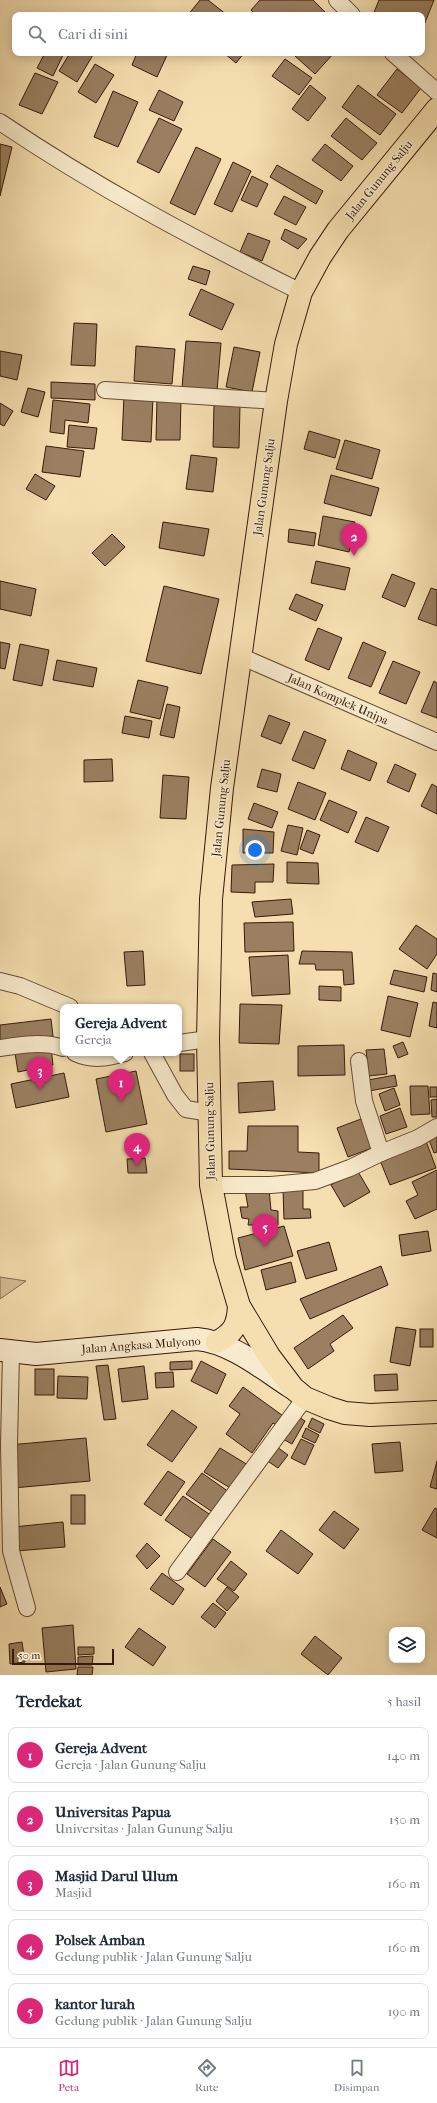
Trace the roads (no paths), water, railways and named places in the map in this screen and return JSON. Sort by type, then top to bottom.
[{"type":"main road","name":"Jalan Gunung Salju","points":[[299,1393],[269,1356],[239,1306],[225,1259],[211,1185],[208,1039],[212,892],[222,788],[276,401],[286,344],[301,292],[320,257],[338,230],[437,109]]},
{"type":"main road","points":[[217,1342],[227,1337],[235,1328],[239,1306]]},
{"type":"main road","name":"Jalan Angkasa Mulyono","points":[[6,1352],[36,1354],[197,1339],[217,1342],[299,1393]]},
{"type":"main road","points":[[299,1393],[328,1408],[345,1413],[370,1415],[437,1412]]},
{"type":"street","points":[[337,0],[349,12]]},
{"type":"street","points":[[396,56],[437,92]]},
{"type":"street","points":[[0,122],[33,144],[200,242],[301,292]]},
{"type":"street","points":[[105,390],[276,401]]},
{"type":"street","name":"Jalan Komplek Unipa","points":[[240,656],[437,742]]},
{"type":"street","points":[[0,981],[20,986],[63,1004]]},
{"type":"street","points":[[182,1043],[208,1039]]},
{"type":"street","points":[[0,1048],[18,1045],[52,1044],[60,1047]]},
{"type":"street","points":[[83,1056],[88,1058],[105,1058],[113,1056]]},
{"type":"street","points":[[154,1056],[176,1095],[186,1108],[210,1114]]},
{"type":"street","points":[[359,1061],[364,1101],[381,1153]]},
{"type":"street","points":[[211,1185],[271,1184],[315,1181],[350,1168],[381,1153],[418,1138],[437,1126]]},
{"type":"street","points":[[6,1352],[11,1552],[27,1608]]},
{"type":"street","points":[[177,1572],[299,1393]]},
{"type":"place","name":"Universitas Papua","points":[[354,556]]},
{"type":"place","name":"Masjid Darul Ulum","points":[[40,1090]]},
{"type":"place","name":"Gereja Advent","points":[[121,1102]]},
{"type":"place","name":"Polsek Amban","points":[[137,1166]]},
{"type":"place","name":"kantor lurah","points":[[265,1247]]}]
